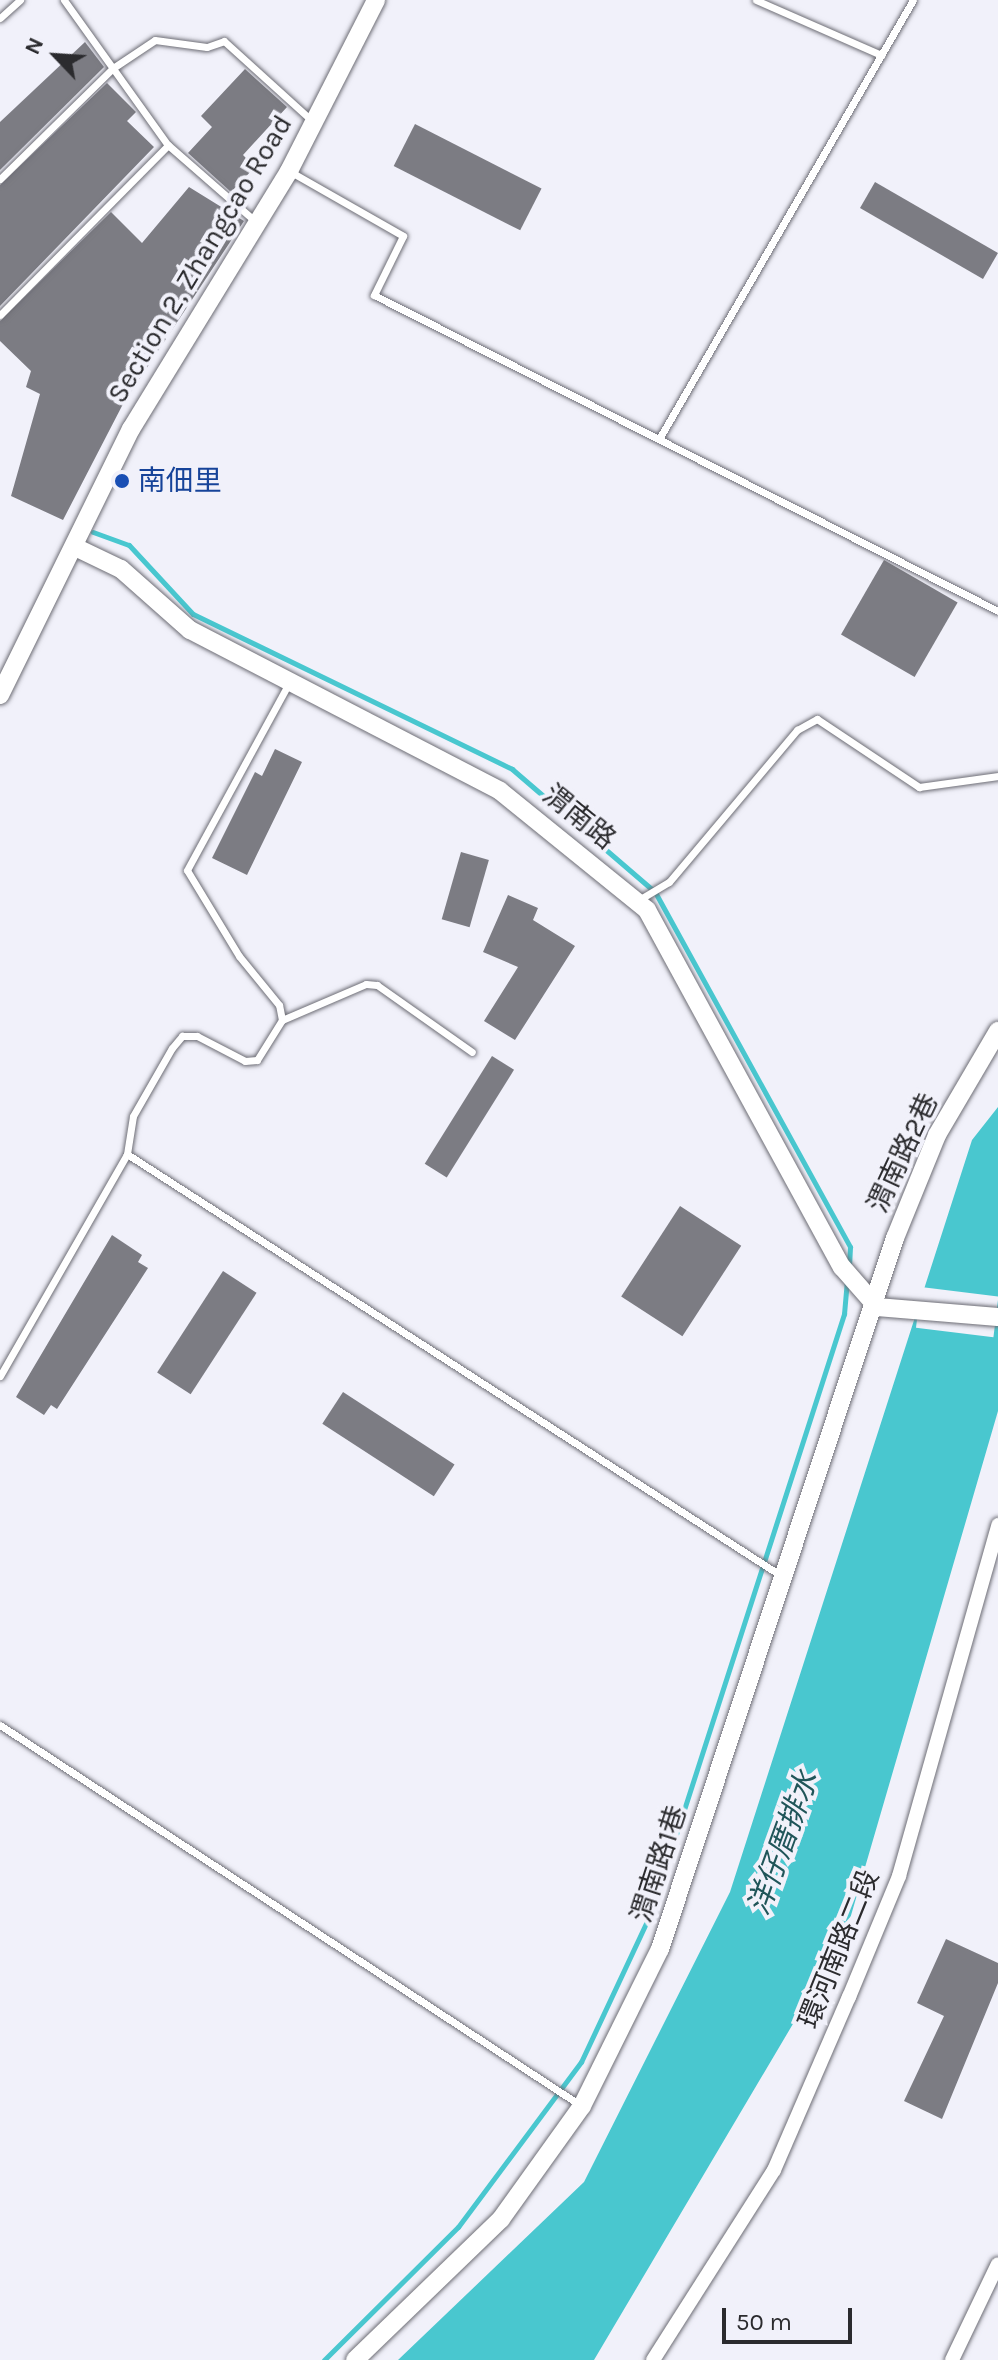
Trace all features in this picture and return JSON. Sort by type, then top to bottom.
[{"type":"street","name":"Section 2, Zhangcao Road","points":[[2,686],[75,547],[131,429],[289,171],[376,0]]},
{"type":"street","name":"渭南路","points":[[75,547],[121,569],[190,630],[500,791],[637,901],[842,1267],[877,1307]]},
{"type":"street","name":"渭南路2巷","points":[[877,1307],[895,1238],[937,1135],[998,1031]]},
{"type":"street","points":[[877,1307],[998,1317]]},
{"type":"street","name":"渭南路1巷","points":[[355,2360],[501,2219],[582,2106],[660,1949],[877,1307]]},
{"type":"street","name":"環河南路二段","points":[[653,2360],[774,2170],[899,1876],[998,1525]]},
{"type":"street","points":[[952,2360],[998,2264]]},
{"type":"lane","points":[[0,18],[20,0]]},
{"type":"lane","points":[[64,0],[168,145],[258,224]]},
{"type":"lane","points":[[756,0],[881,55]]},
{"type":"lane","points":[[659,439],[913,0]]},
{"type":"lane","points":[[0,179],[113,68],[155,40],[207,47],[224,41],[314,123]]},
{"type":"lane","points":[[0,315],[168,145]]},
{"type":"lane","points":[[289,171],[403,236],[374,295],[998,611]]},
{"type":"lane","points":[[282,1020],[279,1005],[239,956],[187,870],[291,680]]},
{"type":"lane","points":[[637,901],[669,882],[797,730],[817,719],[919,787],[998,776]]},
{"type":"lane","points":[[0,1376],[127,1154],[133,1116],[182,1036],[197,1036],[245,1061],[257,1060],[282,1020],[366,984],[377,985],[472,1052]]},
{"type":"lane","points":[[127,1154],[784,1578]]},
{"type":"lane","points":[[0,1725],[582,2106]]},
{"type":"water","name":"洋仔厝排水","points":[[998,1107],[998,1411],[845,1936],[594,2360],[398,2360],[584,2182],[730,1892],[972,1140]]},
{"type":"pier","points":[[921,1287],[998,1296],[993,1337],[916,1328]]},
{"type":"building","points":[[85,42],[104,67],[0,170],[0,122]]},
{"type":"building","points":[[245,69],[287,107],[243,155],[255,167],[231,192],[188,153],[212,127],[201,116]]},
{"type":"building","points":[[107,83],[136,112],[127,121],[154,147],[0,306],[0,185]]},
{"type":"building","points":[[415,124],[542,188],[520,230],[394,166]]},
{"type":"building","points":[[875,182],[998,253],[983,279],[860,208]]},
{"type":"building","points":[[189,187],[244,221],[123,404],[63,520],[11,496],[40,394],[26,387],[31,371],[0,341],[0,321],[111,212],[142,243]]},
{"type":"building","points":[[884,560],[958,602],[915,677],[841,634]]},
{"type":"building","points":[[275,749],[302,762],[247,875],[212,858],[255,772],[262,776]]},
{"type":"building","points":[[461,852],[489,860],[470,927],[442,919]]},
{"type":"building","points":[[508,895],[538,908],[533,920],[575,946],[515,1040],[484,1021],[518,967],[483,952]]},
{"type":"building","points":[[492,1056],[514,1070],[447,1177],[425,1164]]},
{"type":"building","points":[[680,1206],[741,1246],[682,1336],[621,1297]]},
{"type":"building","points":[[112,1235],[142,1255],[138,1262],[148,1268],[57,1409],[51,1405],[44,1415],[16,1397]]},
{"type":"building","points":[[223,1271],[257,1293],[191,1394],[157,1372]]},
{"type":"building","points":[[343,1392],[455,1464],[434,1496],[322,1424]]},
{"type":"building","points":[[946,1939],[998,1963],[998,1983],[942,2119],[904,2101],[944,2016],[917,2003]]},
{"type":"waterway","points":[[93,532],[129,545],[193,614],[512,769],[655,892],[850,1247],[849,1264]]},
{"type":"waterway","points":[[324,2360],[458,2227],[581,2062],[650,1915],[844,1314],[847,1282]]},
{"type":"place","name":"南佃里","points":[[122,481]]}]
